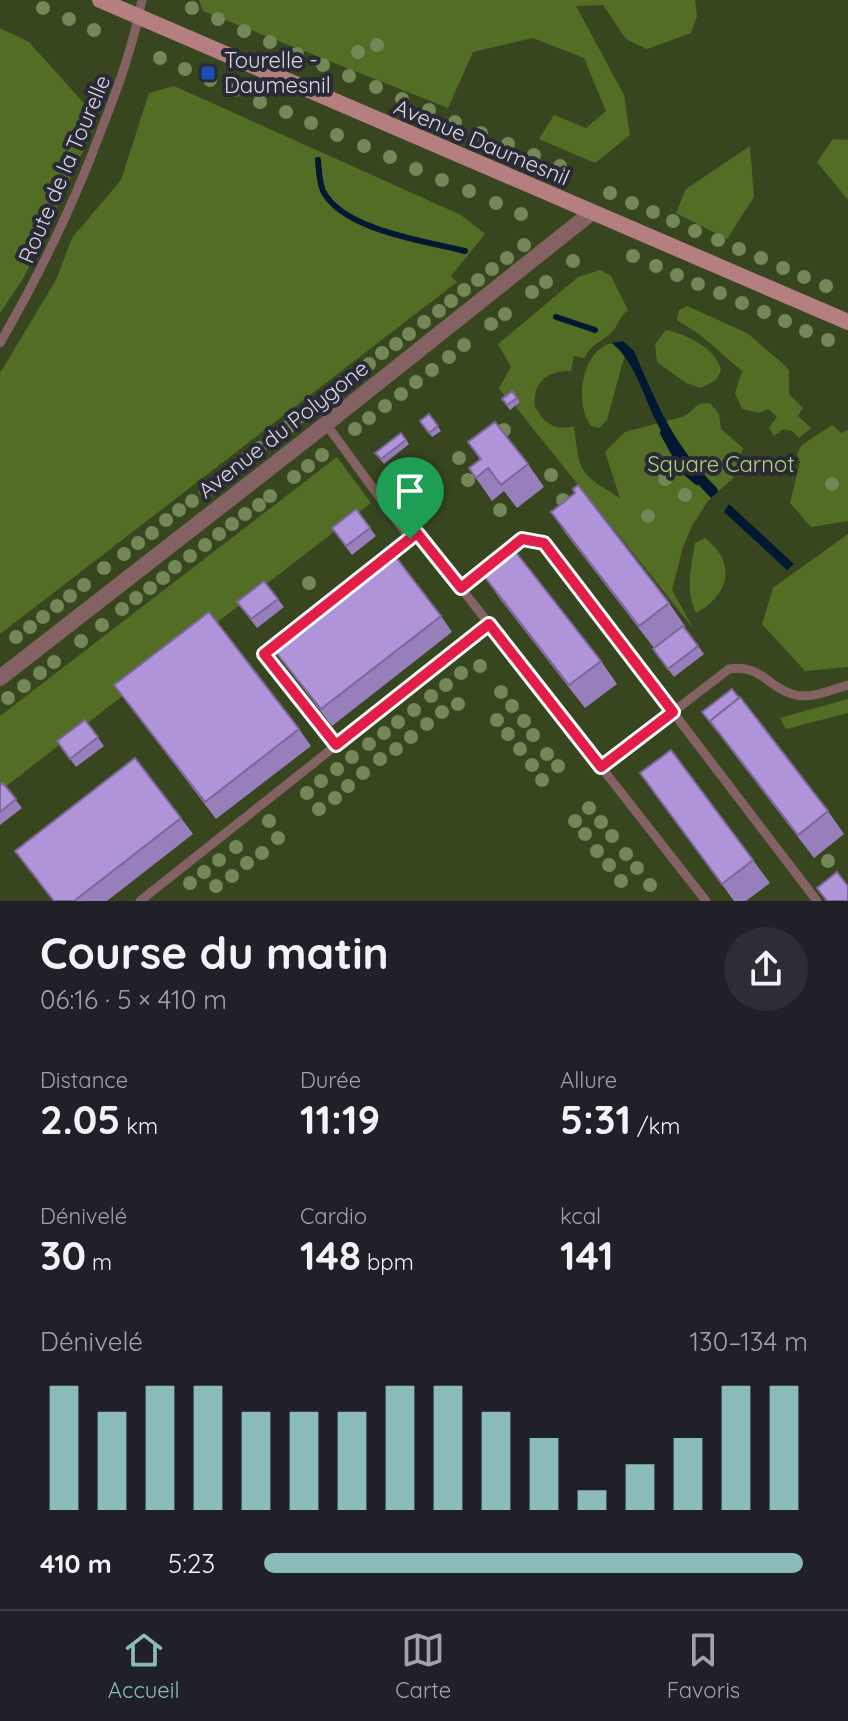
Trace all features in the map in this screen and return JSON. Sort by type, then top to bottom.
[{"type":"street","name":"Avenue Daumesnil","points":[[100,0],[140,8],[591,213],[848,322]]},
{"type":"street","name":"Avenue du Polygone","points":[[0,678],[591,213]]},
{"type":"lane","name":"Route de la Tourelle","points":[[0,343],[37,280],[75,200],[130,54],[140,8]]},
{"type":"lane","points":[[326,424],[410,539]]},
{"type":"lane","points":[[336,745],[264,654],[417,533],[706,901]]},
{"type":"lane","points":[[461,588],[522,539],[544,543],[817,901]]},
{"type":"lane","points":[[140,901],[489,624]]},
{"type":"lane","points":[[601,767],[729,669],[743,667],[758,672],[791,694],[803,696],[848,685]]},
{"type":"green space","name":"Square Carnot","points":[[0,0],[848,0],[848,901],[0,901]]},
{"type":"green space","points":[[199,0],[695,0],[697,16],[691,33],[647,49],[626,39],[603,5],[576,6],[624,95],[630,135],[595,163],[539,139],[554,115],[586,128],[606,111],[584,58],[533,38],[473,52],[448,108],[203,11]]},
{"type":"green space","points":[[0,28],[29,42],[98,119],[24,277],[0,313]]},
{"type":"green space","points":[[174,86],[461,215],[485,234],[451,276],[457,282],[0,634],[0,373],[56,280],[72,238],[121,180],[149,93]]},
{"type":"green space","points":[[833,139],[848,140],[848,200],[817,162]]},
{"type":"green space","points":[[750,146],[754,197],[727,239],[676,213],[686,189]]},
{"type":"green space","name":"Square Carnot","points":[[600,270],[611,276],[628,310],[613,331],[584,358],[574,356],[571,371],[555,373],[543,379],[536,391],[535,407],[551,425],[562,428],[574,426],[584,470],[596,483],[620,498],[605,452],[625,432],[685,416],[699,404],[710,403],[719,414],[721,429],[743,448],[733,478],[707,502],[683,547],[672,590],[693,628],[515,406],[520,402],[507,399],[499,388],[511,367],[498,344],[578,277]]},
{"type":"green space","points":[[687,306],[747,333],[781,362],[789,370],[789,394],[803,408],[798,416],[811,428],[799,438],[792,431],[783,429],[774,436],[769,428],[777,417],[768,409],[759,413],[742,409],[735,393],[742,371],[699,334],[677,320],[679,310]]},
{"type":"green space","points":[[666,330],[683,335],[708,349],[719,363],[721,371],[716,380],[701,388],[686,383],[657,362],[655,344]]},
{"type":"green space","points":[[612,343],[625,354],[607,420],[599,428],[591,426],[586,416],[582,392],[587,367],[593,356]]},
{"type":"green space","points":[[832,425],[841,433],[848,430],[848,521],[811,527],[790,503],[800,462],[797,454],[802,445]]},
{"type":"green space","points":[[337,457],[371,503],[0,791],[0,716]]},
{"type":"green space","points":[[848,534],[848,667],[805,671],[762,624],[773,588]]},
{"type":"green space","points":[[705,538],[722,558],[725,578],[716,597],[696,613],[690,587],[691,570],[695,543]]},
{"type":"green space","points":[[848,699],[848,713],[786,729],[780,718]]},
{"type":"water","points":[[623,341],[634,351],[659,408],[678,440],[717,488],[718,492],[711,498],[674,453],[633,370],[612,343]]},
{"type":"water","points":[[729,504],[794,564],[787,570],[724,512]]},
{"type":"building","points":[[512,391],[517,398],[507,405],[502,399]]},
{"type":"building","points":[[429,414],[438,426],[429,433],[420,421]]},
{"type":"building","points":[[495,422],[528,464],[501,485],[488,468],[476,478],[469,468],[481,459],[468,442]]},
{"type":"building","points":[[401,433],[406,440],[381,459],[375,453]]},
{"type":"building","points":[[578,485],[669,603],[639,626],[551,512],[575,493],[573,489]]},
{"type":"building","points":[[356,509],[370,528],[346,546],[332,528]]},
{"type":"building","points":[[515,551],[601,661],[569,685],[484,576]]},
{"type":"building","points":[[395,556],[441,616],[321,709],[274,650],[340,599],[337,595],[343,591],[346,595],[364,580],[358,573],[370,564],[376,571]]},
{"type":"building","points":[[264,581],[278,599],[251,619],[237,602]]},
{"type":"building","points":[[209,612],[299,729],[205,802],[114,685]]},
{"type":"building","points":[[683,626],[698,646],[668,669],[653,649]]},
{"type":"building","points":[[732,689],[739,698],[710,721],[718,732],[702,712]]},
{"type":"building","points":[[740,697],[828,811],[798,835],[710,721]]},
{"type":"building","points":[[85,720],[98,737],[70,759],[57,741]]},
{"type":"building","points":[[671,750],[753,860],[722,884],[640,773]]},
{"type":"building","points":[[135,758],[181,818],[74,901],[54,901],[15,851]]},
{"type":"building","points":[[3,783],[16,799],[0,812],[0,785]]},
{"type":"building","points":[[837,872],[848,886],[848,901],[827,901],[817,888]]},
{"type":"waterway","points":[[318,160],[323,191],[333,204],[348,215],[386,232],[465,251]]},
{"type":"waterway","points":[[556,317],[595,330]]},
{"type":"waterway","points":[[663,433],[684,471],[697,482]]},
{"type":"place","name":"Tourelle - Daumesnil","points":[[208,73]]},
{"type":"route","points":[[417,533],[461,588],[522,539],[544,543],[673,712],[601,767],[489,624],[336,745],[264,654],[410,539],[417,533]]}]
